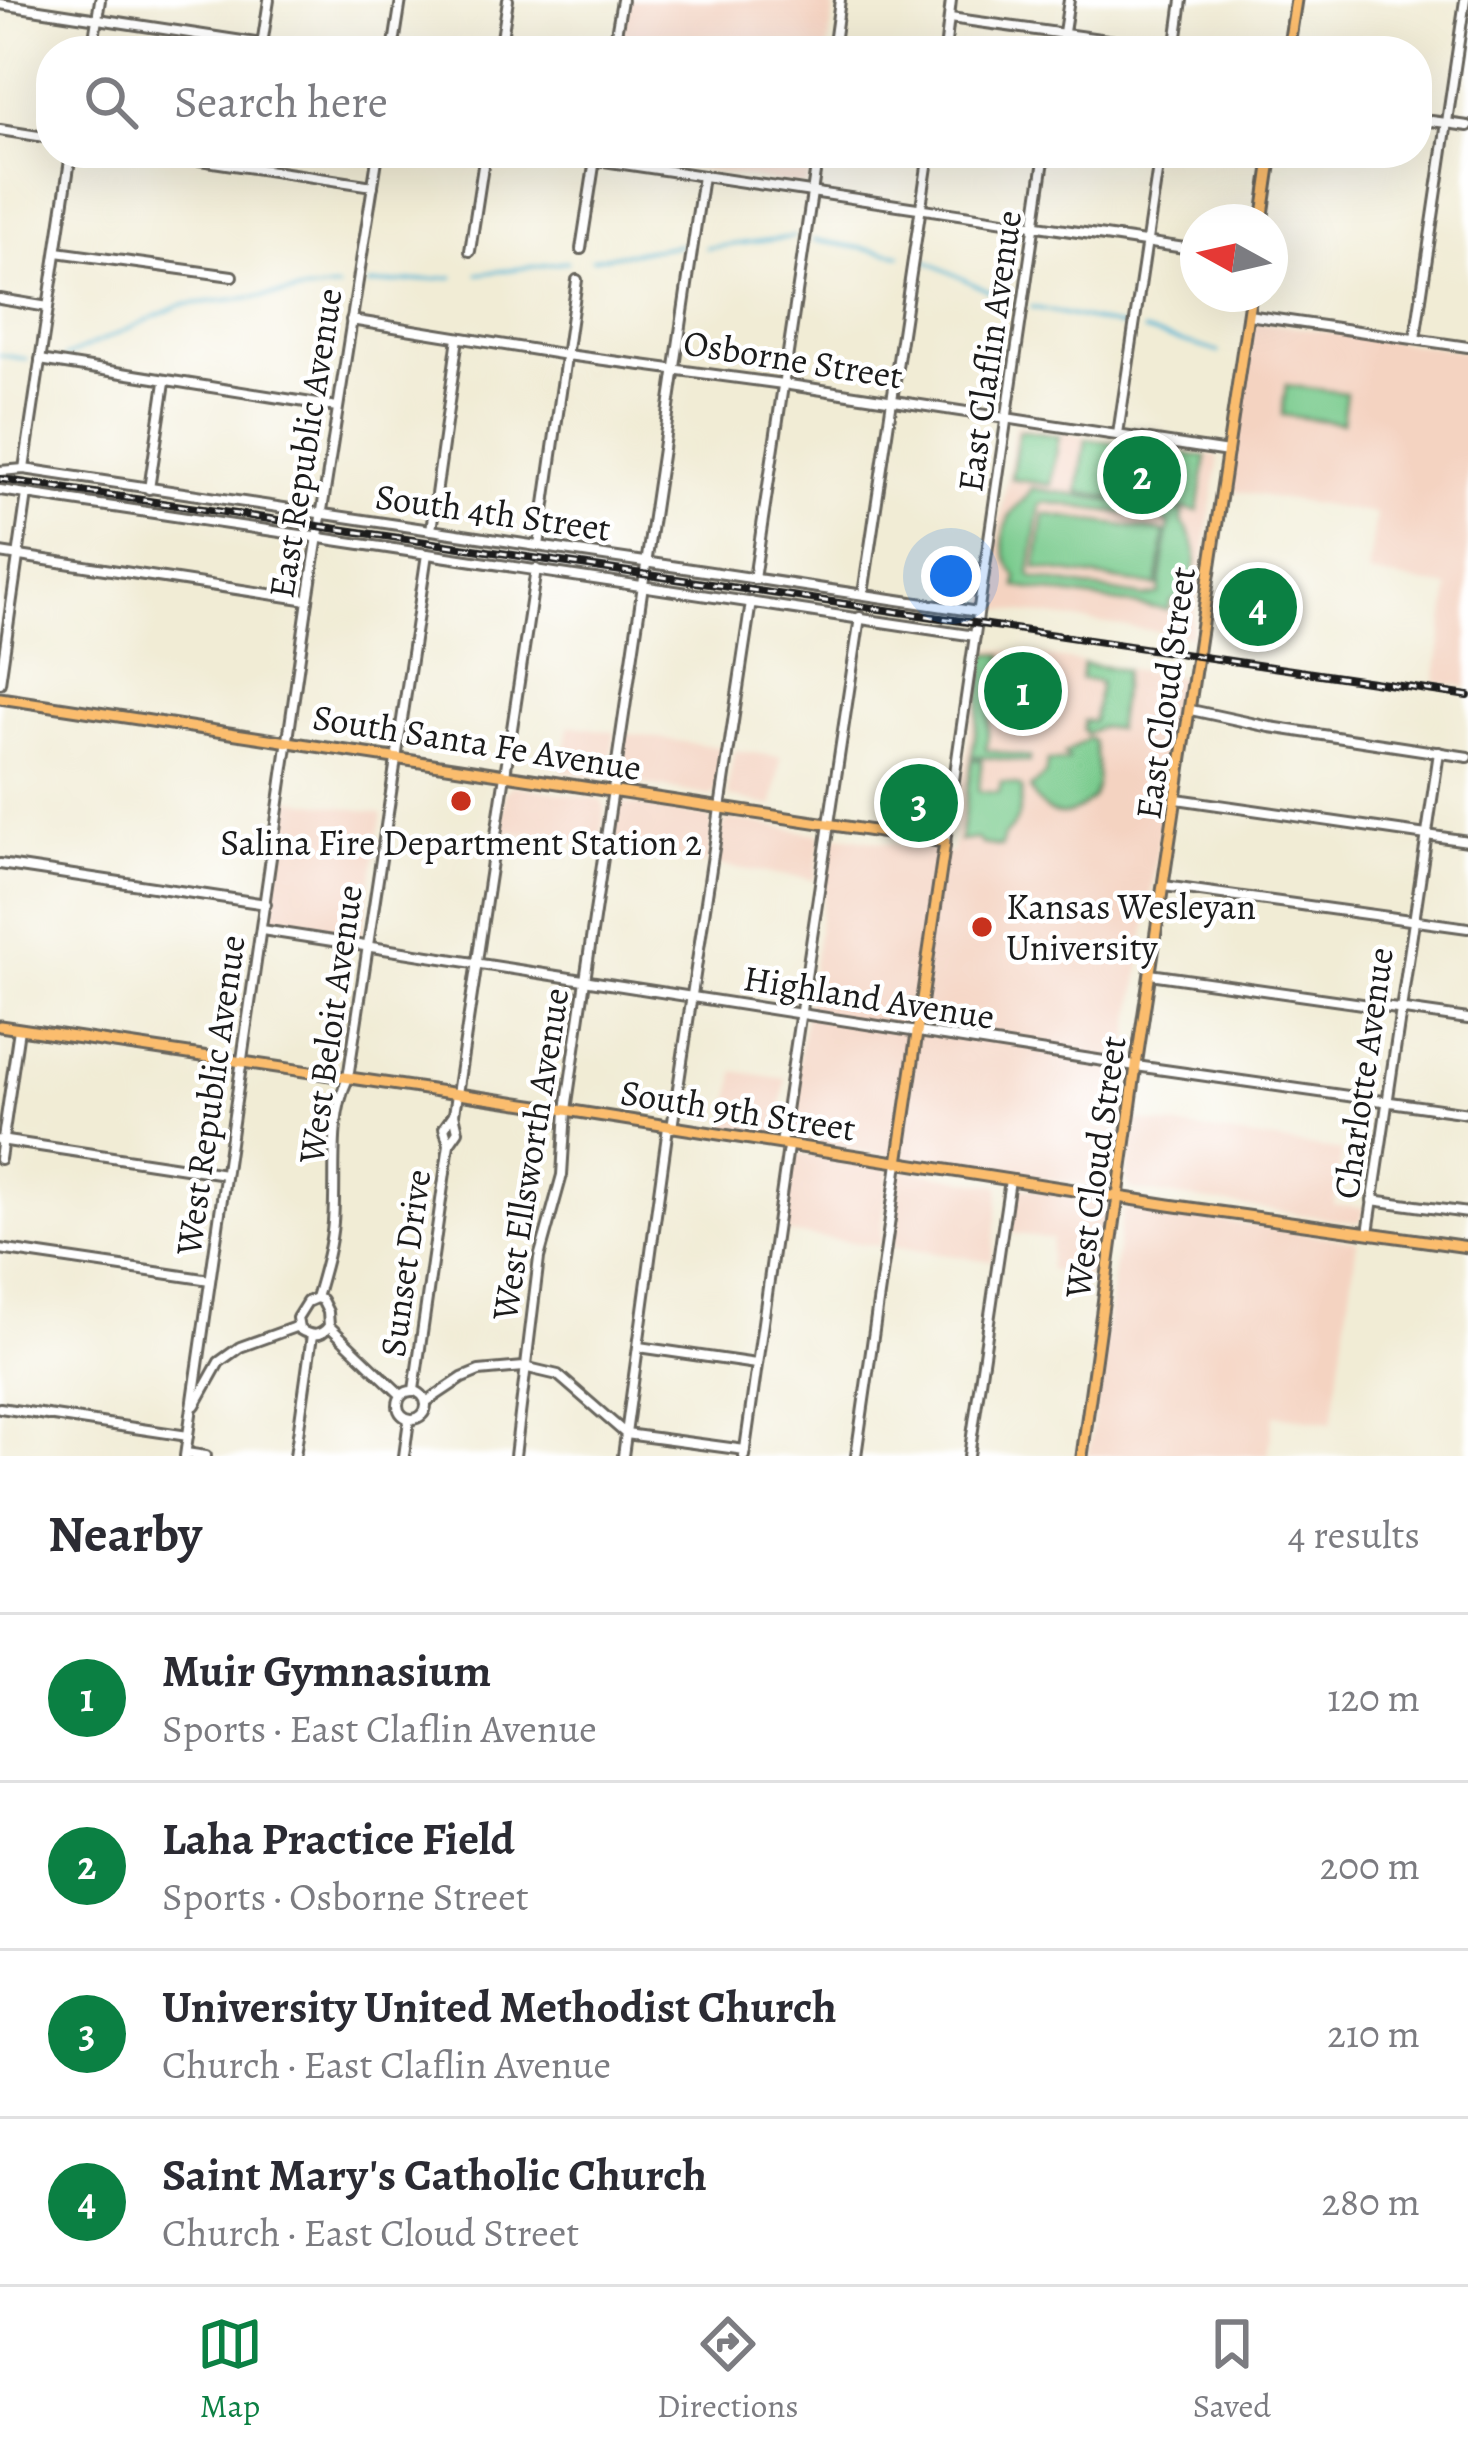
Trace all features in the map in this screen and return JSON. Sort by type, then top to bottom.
[{"type":"main road","points":[[1290,36],[1296,0]]},
{"type":"main road","points":[[1265,204],[1270,168]]},
{"type":"main road","name":"East Cloud Street","points":[[1164,886],[1248,312]]},
{"type":"main road","name":"South Santa Fe Avenue","points":[[0,698],[945,842]]},
{"type":"main road","points":[[898,1163],[945,842]]},
{"type":"main road","name":"West Cloud Street","points":[[1082,1456],[1164,886]]},
{"type":"main road","name":"South 9th Street","points":[[0,1026],[1468,1247]]},
{"type":"street","points":[[94,36],[100,0]]},
{"type":"street","points":[[264,36],[269,0]]},
{"type":"street","points":[[395,36],[400,0]]},
{"type":"street","points":[[502,36],[508,0]]},
{"type":"street","points":[[616,36],[622,0]]},
{"type":"street","points":[[834,36],[840,0]]},
{"type":"street","points":[[947,36],[951,0]]},
{"type":"street","points":[[1064,34],[1069,0]]},
{"type":"street","points":[[1177,36],[1183,0]]},
{"type":"street","points":[[1415,339],[1465,0]]},
{"type":"street","points":[[0,4],[194,36]]},
{"type":"street","points":[[950,18],[1078,36]]},
{"type":"street","points":[[1432,121],[1468,126]]},
{"type":"street","points":[[0,130],[36,135]]},
{"type":"street","points":[[24,469],[69,168]]},
{"type":"street","points":[[251,168],[373,186]]},
{"type":"street","name":"East Republic Avenue","points":[[290,741],[376,168]]},
{"type":"street","points":[[470,251],[482,168]]},
{"type":"street","points":[[581,249],[594,168]]},
{"type":"street","points":[[660,168],[1180,248]]},
{"type":"street","points":[[754,579],[816,168]]},
{"type":"street","points":[[863,594],[927,168]]},
{"type":"street","name":"East Claflin Avenue","points":[[945,842],[1044,168]]},
{"type":"street","points":[[1118,434],[1158,168]]},
{"type":"street","name":"West Ellsworth Avenue","points":[[515,1456],[539,1258],[562,1175],[566,1110],[703,176]]},
{"type":"street","points":[[57,252],[232,276]]},
{"type":"street","points":[[539,546],[577,280]]},
{"type":"street","points":[[0,299],[48,307]]},
{"type":"street","points":[[1248,315],[1468,347]]},
{"type":"street","name":"Osborne Street","points":[[351,320],[1228,452]]},
{"type":"street","points":[[430,530],[458,338]]},
{"type":"street","points":[[40,360],[337,406]]},
{"type":"street","points":[[149,489],[165,382]]},
{"type":"street","name":"South 4th Street","points":[[0,471],[24,469],[978,612]]},
{"type":"street","name":"South 4th Street","points":[[0,490],[975,635]]},
{"type":"street","points":[[0,682],[27,494]]},
{"type":"street","points":[[0,553],[308,600]]},
{"type":"street","name":"West Beloit Avenue","points":[[316,1298],[333,1223],[335,1140],[427,554]]},
{"type":"street","name":"Sunset Drive","points":[[414,1390],[449,1144],[444,1128],[454,1114],[536,569]]},
{"type":"street","points":[[623,1456],[751,602]]},
{"type":"street","points":[[426,1402],[479,1371],[524,1367],[558,1376],[626,1434],[744,1453],[801,1013],[860,617]]},
{"type":"street","points":[[1190,710],[1468,757]]},
{"type":"street","name":"West Republic Avenue","points":[[185,1454],[290,741]]},
{"type":"street","name":"Charlotte Avenue","points":[[1368,1233],[1439,752]]},
{"type":"street","points":[[1177,800],[1468,842]]},
{"type":"street","points":[[0,864],[266,904]]},
{"type":"street","points":[[1164,886],[1468,928]]},
{"type":"street","name":"Highland Avenue","points":[[262,930],[1468,1113]]},
{"type":"street","points":[[1150,974],[1468,1019]]},
{"type":"street","points":[[0,1159],[19,1029]]},
{"type":"street","points":[[1,1141],[225,1174]]},
{"type":"street","points":[[856,1456],[898,1163]]},
{"type":"street","points":[[969,1456],[1010,1180]]},
{"type":"street","points":[[1372,1200],[1468,1214]]},
{"type":"street","points":[[0,1249],[210,1280]]},
{"type":"street","points":[[298,1326],[297,1318],[307,1302],[322,1300],[329,1326],[401,1395]]},
{"type":"street","points":[[298,1326],[312,1335],[329,1326]]},
{"type":"street","points":[[191,1413],[219,1362],[240,1347],[298,1326]]},
{"type":"street","points":[[295,1456],[312,1335]]},
{"type":"street","points":[[639,1347],[756,1364]]},
{"type":"street","points":[[199,1359],[207,1364],[219,1362]]},
{"type":"street","points":[[414,1390],[423,1395],[427,1407],[418,1419],[409,1420],[398,1400],[414,1390]]},
{"type":"street","points":[[0,1408],[188,1436]]},
{"type":"street","points":[[404,1456],[409,1420]]},
{"type":"street","points":[[185,1454],[206,1456]]},
{"type":"shaded area","points":[[627,0],[810,0],[829,3],[834,10],[830,36],[621,36]]},
{"type":"shaded area","points":[[692,168],[810,168],[805,185]]},
{"type":"shaded area","points":[[1254,321],[1468,352],[1468,687],[1435,682],[1449,588],[1368,574],[1376,514],[1228,490]]},
{"type":"shaded area","points":[[1015,425],[1217,456],[1191,636],[987,607]]},
{"type":"shaded area","name":"Kansas Wesleyan University","points":[[987,648],[1178,676],[1183,682],[1125,1068],[1129,1076],[1113,1178],[1106,1188],[792,1141],[787,1135],[832,841],[842,836],[952,853],[982,653]]},
{"type":"shaded area","points":[[569,725],[615,732],[605,778],[562,772]]},
{"type":"shaded area","points":[[625,733],[724,748],[716,792],[710,796],[622,780]]},
{"type":"shaded area","points":[[734,750],[781,757],[773,806],[729,797]]},
{"type":"shaded area","points":[[512,785],[601,800],[605,809],[599,846],[501,831],[505,793]]},
{"type":"shaded area","points":[[287,799],[382,813],[362,937],[269,922]]},
{"type":"shaded area","points":[[619,802],[710,817],[708,864],[607,848],[614,806]]},
{"type":"shaded area","points":[[732,819],[819,834],[815,880],[716,865],[722,828]]},
{"type":"shaded area","points":[[735,1071],[786,1079],[775,1137],[726,1131]]},
{"type":"shaded area","points":[[1135,1120],[1342,1151],[1334,1204],[1365,1208],[1362,1216],[1353,1222],[1131,1190],[1126,1179]]},
{"type":"shaded area","points":[[796,1153],[889,1168],[880,1246],[779,1232],[789,1158]]},
{"type":"shaded area","points":[[907,1170],[1000,1186],[992,1261],[891,1247],[901,1174]]},
{"type":"shaded area","points":[[1015,1186],[1109,1204],[1098,1277],[1048,1270],[1052,1239],[1005,1232]]},
{"type":"shaded area","points":[[1131,1207],[1357,1241],[1332,1422],[1274,1415],[1268,1456],[1088,1456],[1122,1213]]},
{"type":"green space","points":[[1286,385],[1346,393],[1342,423],[1282,415]]},
{"type":"green space","points":[[1019,430],[1059,436],[1051,485],[1011,479]]},
{"type":"green space","points":[[1086,439],[1206,457],[1198,511],[1078,492]]},
{"type":"green space","points":[[1031,488],[1183,512],[1182,522],[1196,554],[1188,585],[1170,602],[1169,610],[1016,587],[1004,537],[1008,519]],"holes":[[[1045,502],[1157,518],[1169,524],[1159,594],[1144,597],[1030,574],[1040,505]]]},
{"type":"green space","points":[[1044,514],[1165,532],[1157,586],[1036,568]]},
{"type":"green space","points":[[987,653],[1004,655],[1002,667],[1008,669],[1002,706],[992,705],[986,750],[1030,757],[1029,762],[972,756]]},
{"type":"green space","points":[[1083,664],[1125,670],[1116,729],[1100,727],[1086,734],[1083,730],[1084,721],[1093,721],[1100,682],[1081,679]]},
{"type":"green space","points":[[1088,738],[1093,741],[1097,766],[1093,796],[1074,811],[1052,813],[1030,788],[1045,775],[1048,761],[1067,761],[1064,754]]},
{"type":"green space","points":[[972,759],[982,760],[978,791],[999,793],[1001,782],[1022,789],[1018,816],[1001,847],[977,839],[960,841]]},
{"type":"waterway","points":[[706,248],[793,237]]},
{"type":"waterway","points":[[814,240],[901,255]]},
{"type":"waterway","points":[[592,259],[680,245]]},
{"type":"waterway","points":[[922,259],[1009,301]]},
{"type":"waterway","points":[[478,274],[567,262]]},
{"type":"waterway","points":[[368,285],[453,277]]},
{"type":"waterway","points":[[65,357],[181,305],[338,288]]},
{"type":"waterway","points":[[1032,307],[1124,327]]},
{"type":"waterway","points":[[1144,331],[1219,352]]},
{"type":"waterway","points":[[0,355],[26,359]]},
{"type":"railway","points":[[0,479],[1468,696]]},
{"type":"place","name":"Laha Practice Field","points":[[1142,475]]},
{"type":"place","name":"Saint Mary's Catholic Church","points":[[1258,607]]},
{"type":"place","name":"Muir Gymnasium","points":[[1023,691]]},
{"type":"place","name":"Salina Fire Department Station 2","points":[[461,801]]},
{"type":"place","name":"University United Methodist Church","points":[[919,803]]},
{"type":"place","name":"Kansas Wesleyan University","points":[[982,927]]}]
